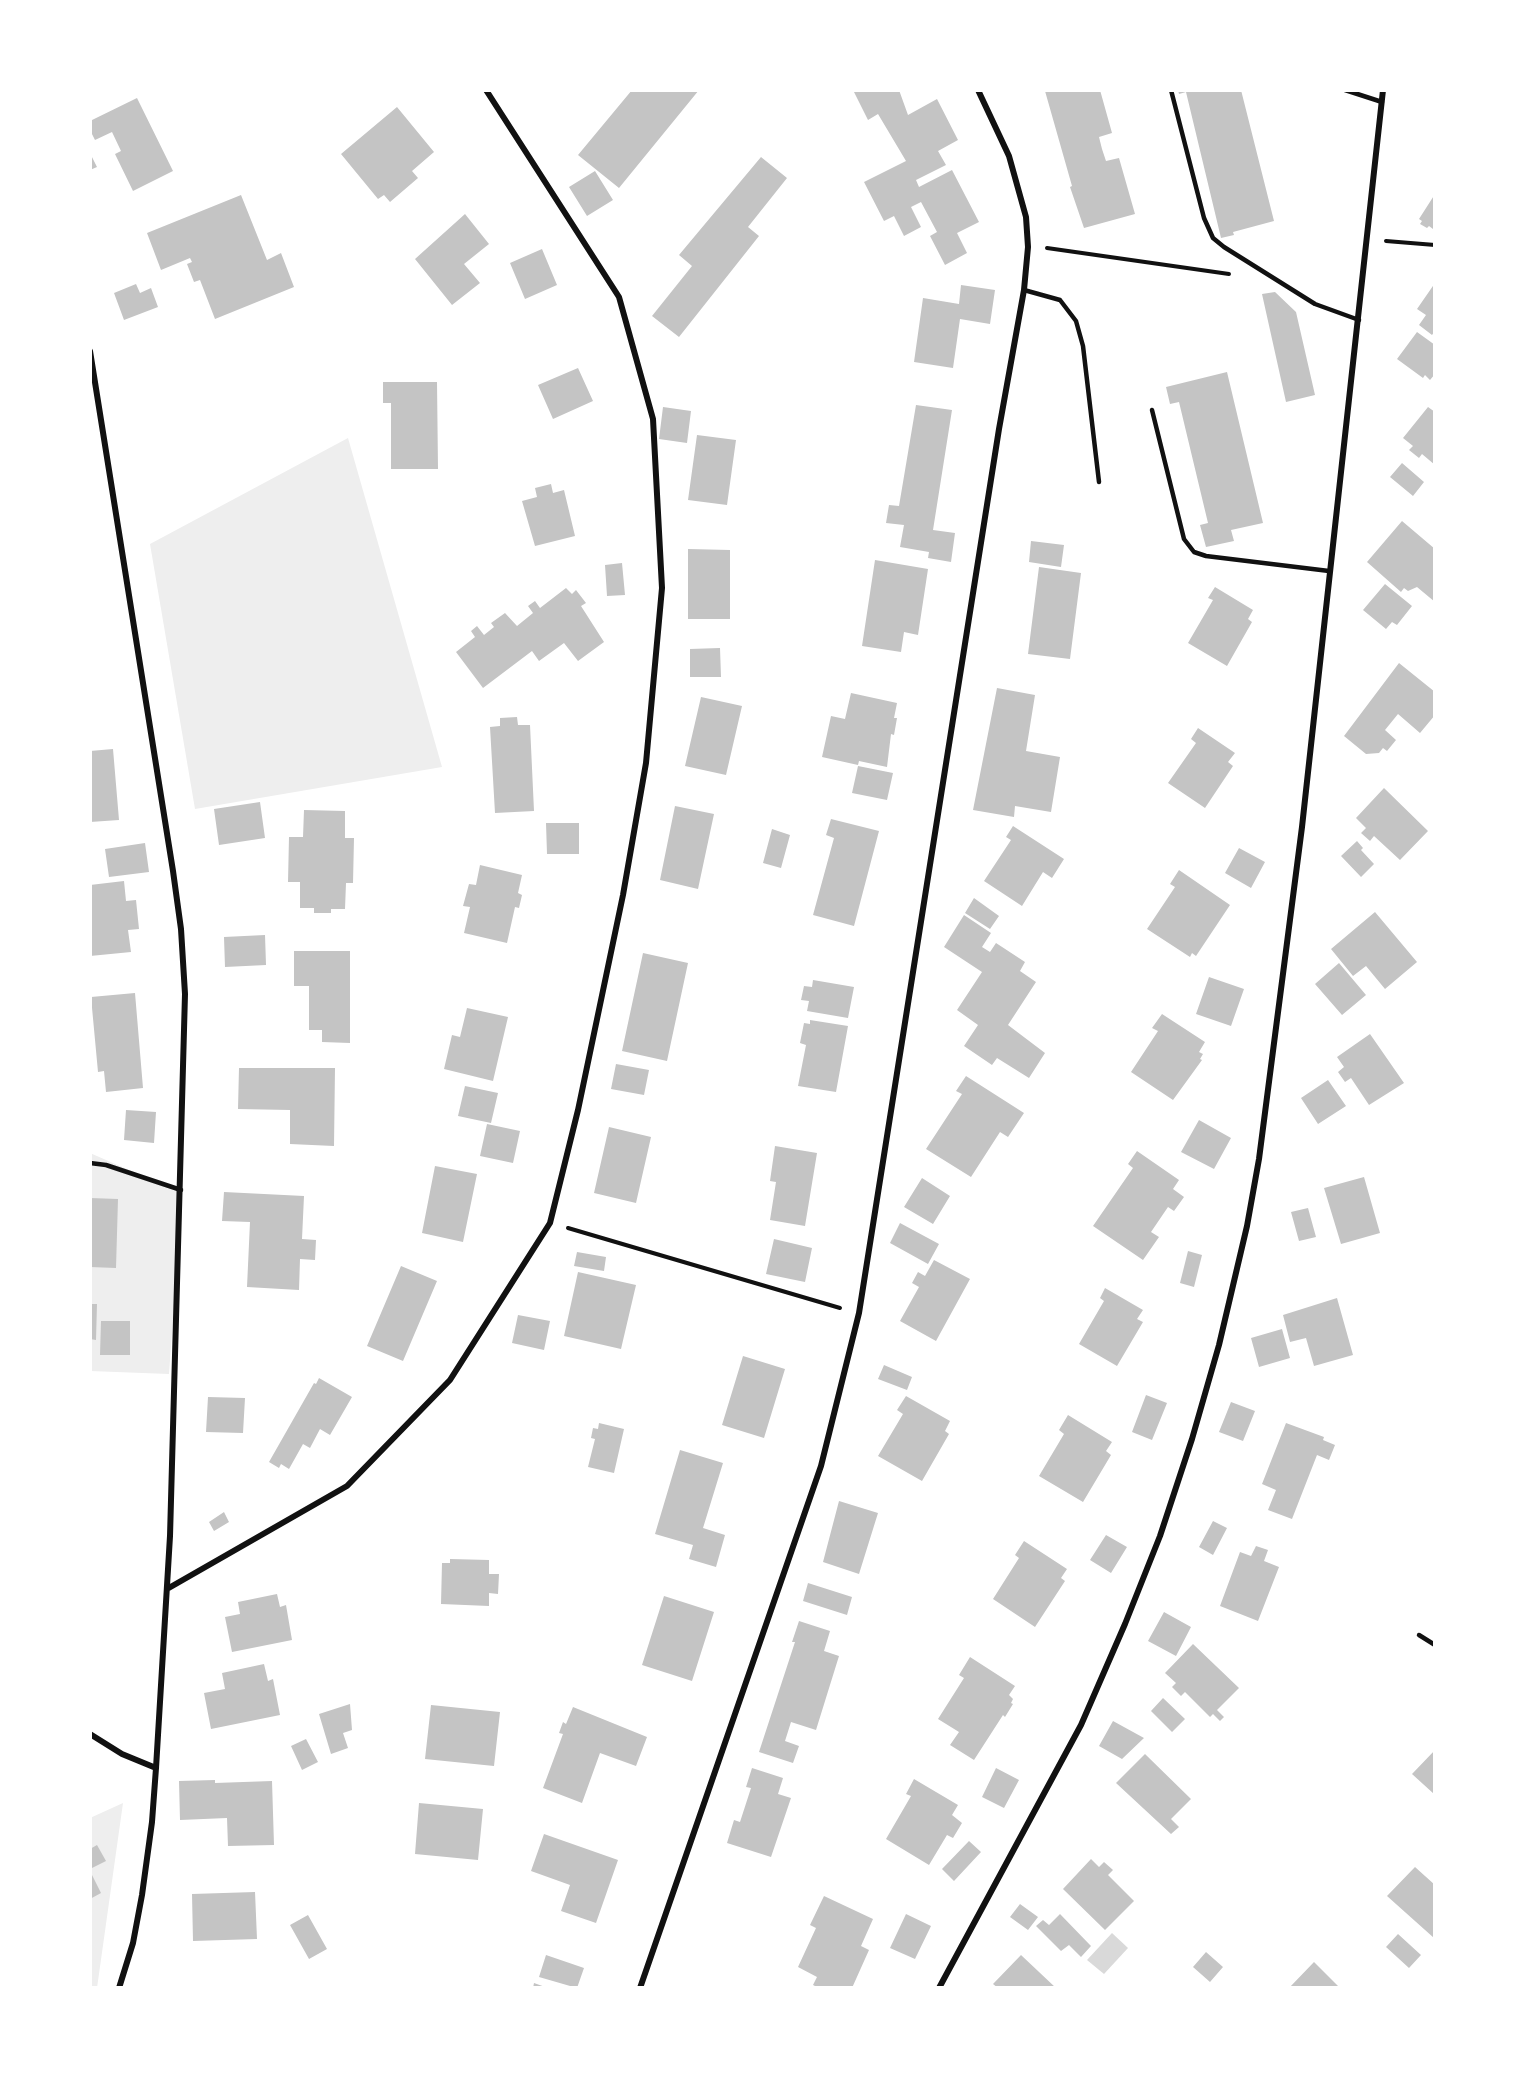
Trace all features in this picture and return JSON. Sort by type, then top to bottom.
[{"type":"street","points":[[166,1589],[347,1486],[450,1380],[550,1223],[578,1110],[622,895],[646,763],[663,588],[653,419],[619,297],[486,90]]},
{"type":"street","points":[[640,1988],[821,1466],[859,1313],[999,429],[1024,290],[1028,247],[1026,217],[1009,156],[978,90]]},
{"type":"street","points":[[939,1988],[1081,1725],[1160,1536],[1216,1355],[1247,1226],[1259,1159],[1302,827],[1383,90]]},
{"type":"street","points":[[90,351],[181,928],[185,994],[181,1190],[166,1589],[156,1768],[152,1822],[142,1895],[133,1943],[119,1988]]},
{"type":"street","points":[[90,1734],[122,1754],[156,1768]]},
{"type":"lane","points":[[1172,90],[1203,218],[1213,238],[1315,304],[1359,320]]},
{"type":"lane","points":[[1345,90],[1382,102]]},
{"type":"lane","points":[[1024,290],[1060,300],[1076,321],[1083,346],[1099,482]]},
{"type":"lane","points":[[1152,410],[1184,539],[1194,552],[1206,556],[1329,571]]},
{"type":"lane","points":[[90,1163],[106,1165],[181,1190]]},
{"type":"lane","points":[[1419,1635],[1435,1645]]},
{"type":"path","points":[[1367,238],[1435,245]]},
{"type":"path","points":[[1028,247],[1238,276]]},
{"type":"path","points":[[550,1223],[859,1313]]},
{"type":"shaded area","points":[[348,438],[442,767],[195,809],[150,544]]},
{"type":"shaded area","points":[[90,1153],[182,1193],[169,1374],[90,1371]]},
{"type":"shaded area","points":[[123,1803],[97,1988],[90,1988],[90,1818]]},
{"type":"shaded area","points":[[1112,1933],[1128,1948],[1104,1974],[1087,1960]]},
{"type":"building","points":[[632,90],[699,90],[619,188],[578,155]]},
{"type":"building","points":[[853,90],[899,90],[908,115],[937,99],[958,140],[938,151],[946,165],[916,180],[919,187],[952,170],[979,222],[957,233],[967,253],[945,265],[930,236],[937,232],[921,202],[911,207],[921,227],[904,236],[894,216],[884,221],[864,182],[906,161],[878,114],[868,120]]},
{"type":"building","points":[[1100,90],[1112,133],[1099,137],[1102,149],[1106,161],[1119,158],[1135,214],[1084,228],[1070,187],[1072,186],[1045,91]]},
{"type":"building","points":[[1178,90],[1241,90],[1274,221],[1233,232],[1234,235],[1221,238],[1186,92],[1179,94]]},
{"type":"building","points":[[137,98],[173,171],[133,191],[115,154],[121,151],[112,132],[95,140],[90,130],[90,121]]},
{"type":"building","points":[[397,107],[434,152],[412,171],[418,178],[390,202],[384,195],[378,199],[341,154]]},
{"type":"building","points":[[90,153],[97,167],[90,170]]},
{"type":"building","points":[[761,157],[787,178],[748,227],[759,236],[679,337],[652,316],[692,266],[679,255]]},
{"type":"building","points":[[595,171],[613,200],[587,216],[569,187]]},
{"type":"building","points":[[1435,194],[1435,226],[1433,229],[1420,224],[1422,221],[1419,219]]},
{"type":"building","points":[[241,195],[267,260],[281,253],[294,287],[215,319],[200,280],[194,282],[187,264],[192,262],[190,258],[161,270],[147,233]]},
{"type":"building","points":[[465,214],[489,244],[464,264],[480,283],[452,305],[415,259]]},
{"type":"building","points":[[542,249],[557,285],[525,299],[510,263]]},
{"type":"building","points":[[1435,283],[1435,331],[1432,335],[1419,325],[1426,315],[1417,309]]},
{"type":"building","points":[[136,284],[140,293],[151,288],[158,307],[124,320],[114,293]]},
{"type":"building","points":[[961,285],[995,290],[990,324],[960,319],[953,368],[914,362],[923,298],[959,304]]},
{"type":"building","points":[[1275,292],[1296,312],[1315,395],[1286,402],[1262,294]]},
{"type":"building","points":[[1417,332],[1435,345],[1435,374],[1430,380],[1425,375],[1423,378],[1397,359]]},
{"type":"building","points":[[578,368],[593,401],[553,419],[538,385]]},
{"type":"building","points":[[1227,372],[1263,523],[1231,530],[1234,541],[1206,547],[1200,525],[1208,523],[1179,402],[1170,404],[1166,387]]},
{"type":"building","points":[[383,382],[437,382],[438,469],[391,469],[391,403],[383,403]]},
{"type":"building","points":[[916,405],[952,410],[933,530],[955,533],[951,562],[928,558],[929,552],[900,547],[904,525],[886,523],[889,505],[899,506]]},
{"type":"building","points":[[663,407],[691,411],[687,443],[659,439]]},
{"type":"building","points":[[1428,407],[1435,412],[1435,465],[1422,454],[1419,458],[1409,450],[1413,446],[1403,438]]},
{"type":"building","points":[[697,435],[736,440],[727,505],[688,500]]},
{"type":"building","points":[[1402,463],[1424,482],[1413,496],[1390,477]]},
{"type":"building","points":[[551,484],[553,493],[564,490],[575,536],[535,546],[522,501],[537,497],[535,488]]},
{"type":"building","points":[[1402,521],[1435,549],[1435,602],[1417,587],[1408,591],[1404,588],[1401,592],[1367,562]]},
{"type":"building","points":[[1031,541],[1064,545],[1061,567],[1029,562]]},
{"type":"building","points":[[688,549],[730,550],[730,619],[688,619]]},
{"type":"building","points":[[875,560],[928,569],[918,635],[904,632],[901,652],[862,646]]},
{"type":"building","points":[[622,563],[625,595],[607,596],[605,565]]},
{"type":"building","points":[[1039,567],[1081,573],[1070,659],[1028,654]]},
{"type":"building","points":[[1385,584],[1412,606],[1397,625],[1392,622],[1386,629],[1363,610]]},
{"type":"building","points":[[1215,587],[1253,610],[1248,619],[1252,622],[1227,666],[1188,643],[1213,600],[1208,598]]},
{"type":"building","points":[[566,588],[572,594],[576,590],[586,603],[581,606],[604,642],[578,661],[564,643],[539,661],[532,651],[483,688],[456,652],[475,637],[471,631],[477,626],[484,635],[494,627],[491,623],[505,613],[517,626],[533,613],[528,606],[535,601],[540,608]]},
{"type":"building","points":[[720,648],[721,677],[690,677],[690,649]]},
{"type":"building","points":[[1399,663],[1435,692],[1435,715],[1420,733],[1398,714],[1385,730],[1396,740],[1387,751],[1383,748],[1379,753],[1366,754],[1344,736]]},
{"type":"building","points":[[997,688],[1035,695],[1026,751],[1060,757],[1051,812],[1015,806],[1014,817],[973,810]]},
{"type":"building","points":[[851,693],[897,703],[894,718],[897,718],[894,735],[891,734],[887,767],[859,761],[858,765],[822,757],[831,716],[845,719]]},
{"type":"building","points":[[701,697],[742,706],[726,775],[685,766]]},
{"type":"building","points":[[517,717],[518,725],[530,725],[534,811],[495,813],[490,727],[500,726],[500,718]]},
{"type":"building","points":[[1198,728],[1235,753],[1228,762],[1233,766],[1205,808],[1168,783],[1196,743],[1191,739]]},
{"type":"building","points":[[113,749],[119,820],[90,822],[90,751]]},
{"type":"building","points":[[858,766],[893,773],[887,800],[852,793]]},
{"type":"building","points":[[1384,788],[1428,831],[1400,860],[1374,836],[1370,841],[1361,833],[1366,828],[1356,818]]},
{"type":"building","points":[[260,802],[265,838],[219,845],[214,809]]},
{"type":"building","points":[[675,806],[714,814],[698,889],[660,880]]},
{"type":"building","points":[[304,810],[345,811],[345,838],[354,838],[353,883],[346,883],[345,909],[331,909],[331,913],[314,913],[314,908],[300,908],[300,882],[288,882],[289,837],[303,837]]},
{"type":"building","points":[[831,819],[879,831],[854,926],[813,915],[834,838],[826,835]]},
{"type":"building","points":[[546,823],[579,823],[579,854],[547,854]]},
{"type":"building","points":[[1013,826],[1064,859],[1052,878],[1043,872],[1022,906],[984,881],[1011,840],[1006,837]]},
{"type":"building","points":[[772,829],[790,835],[781,868],[763,863]]},
{"type":"building","points":[[1357,841],[1363,848],[1361,850],[1374,864],[1361,877],[1341,856]]},
{"type":"building","points":[[145,843],[149,872],[109,877],[105,849]]},
{"type":"building","points":[[1239,848],[1265,862],[1251,888],[1225,873]]},
{"type":"building","points":[[480,865],[522,875],[518,893],[522,895],[519,908],[515,907],[507,943],[464,933],[470,907],[463,906],[469,884],[476,885]]},
{"type":"building","points":[[1179,870],[1230,905],[1196,956],[1192,953],[1190,957],[1147,929],[1175,887],[1170,884]]},
{"type":"building","points":[[124,881],[126,901],[136,900],[139,929],[128,930],[131,952],[90,956],[90,885]]},
{"type":"building","points":[[974,898],[999,916],[990,929],[965,913]]},
{"type":"building","points":[[1375,912],[1417,962],[1385,989],[1366,966],[1353,976],[1331,949]]},
{"type":"building","points":[[964,915],[991,933],[982,947],[990,952],[996,943],[1025,962],[1020,971],[1036,982],[1008,1025],[1045,1053],[1029,1078],[997,1058],[992,1065],[964,1046],[978,1025],[957,1010],[982,972],[944,947]]},
{"type":"building","points":[[265,935],[266,965],[225,967],[224,937]]},
{"type":"building","points":[[294,951],[350,951],[350,1043],[322,1042],[322,1030],[309,1030],[309,986],[294,986]]},
{"type":"building","points":[[643,953],[688,963],[667,1061],[622,1051]]},
{"type":"building","points":[[1339,963],[1366,995],[1342,1015],[1315,984]]},
{"type":"building","points":[[1209,977],[1244,989],[1231,1026],[1196,1014]]},
{"type":"building","points":[[813,980],[854,987],[848,1018],[807,1011],[809,1001],[801,1000],[804,986],[812,987]]},
{"type":"building","points":[[135,993],[143,1088],[106,1092],[104,1071],[98,1072],[91,997]]},
{"type":"building","points":[[467,1008],[508,1017],[493,1081],[444,1069],[452,1035],[460,1037]]},
{"type":"building","points":[[1162,1014],[1205,1042],[1199,1052],[1203,1054],[1200,1059],[1202,1060],[1173,1100],[1131,1072],[1158,1031],[1152,1028]]},
{"type":"building","points":[[810,1020],[848,1026],[836,1092],[798,1086],[806,1045],[800,1043],[804,1023],[810,1024]]},
{"type":"building","points":[[1370,1034],[1404,1083],[1369,1105],[1351,1078],[1345,1082],[1338,1072],[1344,1067],[1337,1057]]},
{"type":"building","points":[[616,1064],[649,1070],[644,1095],[611,1089]]},
{"type":"building","points":[[239,1068],[335,1068],[334,1146],[290,1144],[290,1110],[238,1109]]},
{"type":"building","points":[[966,1076],[1024,1113],[1008,1137],[1000,1132],[971,1177],[926,1149],[962,1094],[956,1091]]},
{"type":"building","points":[[1328,1080],[1346,1106],[1318,1124],[1301,1098]]},
{"type":"building","points":[[465,1086],[498,1093],[491,1123],[458,1116]]},
{"type":"building","points":[[126,1110],[156,1112],[154,1143],[124,1140]]},
{"type":"building","points":[[1199,1120],[1231,1138],[1214,1169],[1181,1152]]},
{"type":"building","points":[[487,1124],[520,1131],[513,1163],[480,1156]]},
{"type":"building","points":[[609,1127],[651,1137],[636,1203],[594,1193]]},
{"type":"building","points":[[775,1146],[817,1153],[805,1226],[770,1220],[776,1182],[770,1181]]},
{"type":"building","points":[[1137,1151],[1179,1180],[1173,1189],[1184,1197],[1174,1211],[1168,1207],[1151,1232],[1159,1237],[1143,1260],[1093,1226],[1133,1168],[1128,1164]]},
{"type":"building","points":[[435,1166],[477,1174],[463,1242],[422,1233]]},
{"type":"building","points":[[1364,1177],[1380,1233],[1341,1244],[1324,1188]]},
{"type":"building","points":[[922,1178],[950,1196],[933,1224],[904,1207]]},
{"type":"building","points":[[224,1192],[304,1196],[302,1239],[316,1240],[315,1260],[300,1259],[299,1290],[247,1287],[250,1222],[222,1221]]},
{"type":"building","points":[[90,1198],[118,1199],[116,1268],[90,1267]]},
{"type":"building","points":[[1308,1208],[1316,1237],[1299,1241],[1291,1212]]},
{"type":"building","points":[[900,1223],[939,1244],[928,1264],[890,1243]]},
{"type":"building","points":[[774,1239],[812,1248],[805,1282],[766,1274]]},
{"type":"building","points":[[1188,1251],[1202,1255],[1194,1287],[1180,1283]]},
{"type":"building","points":[[577,1252],[606,1257],[604,1271],[574,1266]]},
{"type":"building","points":[[934,1260],[970,1279],[936,1341],[900,1321],[919,1287],[912,1283],[918,1272],[925,1276]]},
{"type":"building","points":[[401,1266],[437,1281],[403,1361],[367,1346]]},
{"type":"building","points":[[578,1272],[636,1285],[621,1349],[564,1336]]},
{"type":"building","points":[[1105,1288],[1143,1310],[1137,1319],[1143,1322],[1117,1366],[1079,1344],[1104,1301],[1100,1298]]},
{"type":"building","points":[[1337,1298],[1353,1355],[1314,1366],[1306,1338],[1290,1342],[1283,1315]]},
{"type":"building","points":[[90,1304],[97,1304],[96,1340],[90,1339]]},
{"type":"building","points":[[518,1315],[550,1321],[544,1350],[512,1343]]},
{"type":"building","points":[[101,1321],[130,1321],[130,1355],[100,1355]]},
{"type":"building","points":[[1282,1329],[1290,1358],[1259,1367],[1251,1338]]},
{"type":"building","points":[[743,1356],[785,1369],[764,1438],[722,1425]]},
{"type":"building","points":[[884,1365],[912,1377],[907,1390],[878,1379]]},
{"type":"building","points":[[319,1378],[352,1397],[330,1435],[320,1429],[310,1448],[303,1444],[289,1469],[281,1464],[279,1468],[269,1462]]},
{"type":"building","points":[[1146,1395],[1167,1403],[1152,1440],[1132,1432]]},
{"type":"building","points":[[906,1396],[950,1421],[945,1431],[949,1434],[922,1481],[878,1456],[903,1414],[897,1410]]},
{"type":"building","points":[[208,1397],[245,1398],[243,1433],[206,1432]]},
{"type":"building","points":[[1231,1402],[1255,1411],[1243,1441],[1219,1432]]},
{"type":"building","points":[[1068,1415],[1112,1442],[1106,1451],[1111,1455],[1083,1502],[1039,1476],[1064,1434],[1059,1430]]},
{"type":"building","points":[[599,1423],[624,1429],[614,1473],[588,1467],[595,1439],[591,1438],[593,1428],[598,1429]]},
{"type":"building","points":[[1286,1423],[1324,1437],[1323,1440],[1335,1445],[1329,1460],[1317,1455],[1292,1519],[1268,1510],[1276,1490],[1262,1484]]},
{"type":"building","points":[[680,1450],[723,1463],[703,1528],[725,1535],[716,1567],[689,1559],[693,1545],[655,1534]]},
{"type":"building","points":[[839,1501],[878,1513],[859,1574],[823,1562]]},
{"type":"building","points":[[224,1512],[229,1522],[214,1531],[209,1522]]},
{"type":"building","points":[[1213,1521],[1227,1528],[1213,1555],[1199,1547]]},
{"type":"building","points":[[1106,1535],[1127,1547],[1111,1573],[1090,1560]]},
{"type":"building","points":[[1024,1541],[1067,1569],[1061,1578],[1065,1581],[1035,1627],[993,1599],[1019,1558],[1015,1555]]},
{"type":"building","points":[[1256,1546],[1268,1550],[1264,1561],[1279,1567],[1258,1621],[1220,1606],[1240,1552],[1251,1556]]},
{"type":"building","points":[[450,1559],[489,1560],[489,1574],[499,1574],[498,1594],[489,1593],[489,1606],[441,1604],[442,1563],[450,1563]]},
{"type":"building","points":[[808,1583],[852,1597],[847,1615],[803,1601]]},
{"type":"building","points":[[277,1594],[280,1607],[286,1605],[292,1640],[232,1652],[225,1617],[240,1614],[238,1602]]},
{"type":"building","points":[[664,1596],[714,1612],[692,1681],[642,1665]]},
{"type":"building","points":[[1164,1612],[1191,1627],[1176,1656],[1148,1641]]},
{"type":"building","points":[[799,1621],[830,1631],[824,1651],[839,1656],[816,1730],[791,1722],[785,1741],[799,1746],[793,1763],[759,1752],[795,1642],[792,1642]]},
{"type":"building","points":[[1193,1644],[1239,1688],[1217,1710],[1224,1717],[1220,1721],[1213,1714],[1210,1717],[1185,1692],[1181,1696],[1172,1687],[1176,1683],[1165,1673]]},
{"type":"building","points":[[970,1657],[1015,1686],[1009,1695],[1013,1699],[1011,1703],[1013,1704],[1005,1717],[1003,1715],[974,1760],[950,1745],[959,1732],[938,1719],[964,1678],[959,1675]]},
{"type":"building","points":[[264,1664],[268,1681],[273,1679],[280,1715],[211,1729],[204,1693],[225,1689],[222,1673]]},
{"type":"building","points":[[1163,1698],[1185,1719],[1172,1732],[1151,1711]]},
{"type":"building","points":[[350,1704],[352,1730],[343,1733],[348,1748],[331,1754],[319,1714]]},
{"type":"building","points":[[431,1705],[500,1712],[494,1766],[425,1759]]},
{"type":"building","points":[[573,1707],[647,1737],[636,1766],[600,1753],[582,1803],[543,1788],[563,1734],[559,1733],[563,1722],[566,1724]]},
{"type":"building","points":[[1113,1721],[1144,1738],[1122,1759],[1099,1746]]},
{"type":"building","points":[[306,1739],[318,1762],[302,1770],[291,1746]]},
{"type":"building","points":[[1435,1750],[1435,1792],[1434,1794],[1412,1774]]},
{"type":"building","points":[[1145,1754],[1191,1799],[1171,1819],[1179,1827],[1171,1834],[1116,1783]]},
{"type":"building","points":[[752,1768],[783,1778],[778,1794],[791,1798],[771,1857],[727,1843],[734,1820],[740,1822],[751,1788],[746,1787]]},
{"type":"building","points":[[996,1768],[1019,1780],[1004,1808],[982,1797]]},
{"type":"building","points":[[914,1779],[958,1805],[952,1815],[962,1823],[953,1838],[947,1835],[929,1865],[886,1839],[911,1796],[906,1794]]},
{"type":"building","points":[[215,1780],[215,1783],[272,1781],[274,1845],[228,1846],[227,1818],[180,1820],[179,1781]]},
{"type":"building","points":[[419,1803],[483,1809],[478,1860],[415,1854]]},
{"type":"building","points":[[544,1834],[618,1860],[596,1923],[561,1911],[570,1885],[531,1871]]},
{"type":"building","points":[[969,1841],[981,1852],[954,1881],[942,1869]]},
{"type":"building","points":[[97,1845],[106,1861],[90,1869],[90,1849]]},
{"type":"building","points":[[1091,1859],[1099,1867],[1104,1862],[1113,1870],[1108,1875],[1134,1901],[1105,1930],[1063,1889]]},
{"type":"building","points":[[1415,1867],[1435,1885],[1434,1938],[1387,1896]]},
{"type":"building","points":[[90,1871],[101,1893],[90,1899]]},
{"type":"building","points":[[255,1892],[257,1939],[193,1941],[192,1894]]},
{"type":"building","points":[[824,1896],[873,1919],[861,1946],[869,1950],[852,1988],[819,1988],[813,1985],[817,1977],[798,1967],[816,1928],[810,1925]]},
{"type":"building","points":[[1020,1904],[1038,1917],[1028,1930],[1010,1917]]},
{"type":"building","points":[[906,1914],[931,1926],[915,1959],[890,1948]]},
{"type":"building","points":[[1060,1914],[1091,1946],[1081,1957],[1069,1945],[1061,1951],[1036,1926],[1043,1920],[1049,1925]]},
{"type":"building","points":[[308,1915],[327,1949],[309,1959],[290,1925]]},
{"type":"building","points":[[1398,1934],[1421,1955],[1409,1968],[1386,1947]]},
{"type":"building","points":[[1206,1952],[1223,1967],[1210,1982],[1193,1967]]},
{"type":"building","points":[[546,1955],[584,1968],[577,1988],[539,1977]]},
{"type":"building","points":[[1021,1955],[1056,1988],[998,1988],[993,1984]]},
{"type":"building","points":[[1314,1962],[1340,1988],[1289,1988]]},
{"type":"building","points":[[534,1983],[548,1988],[533,1988]]}]
